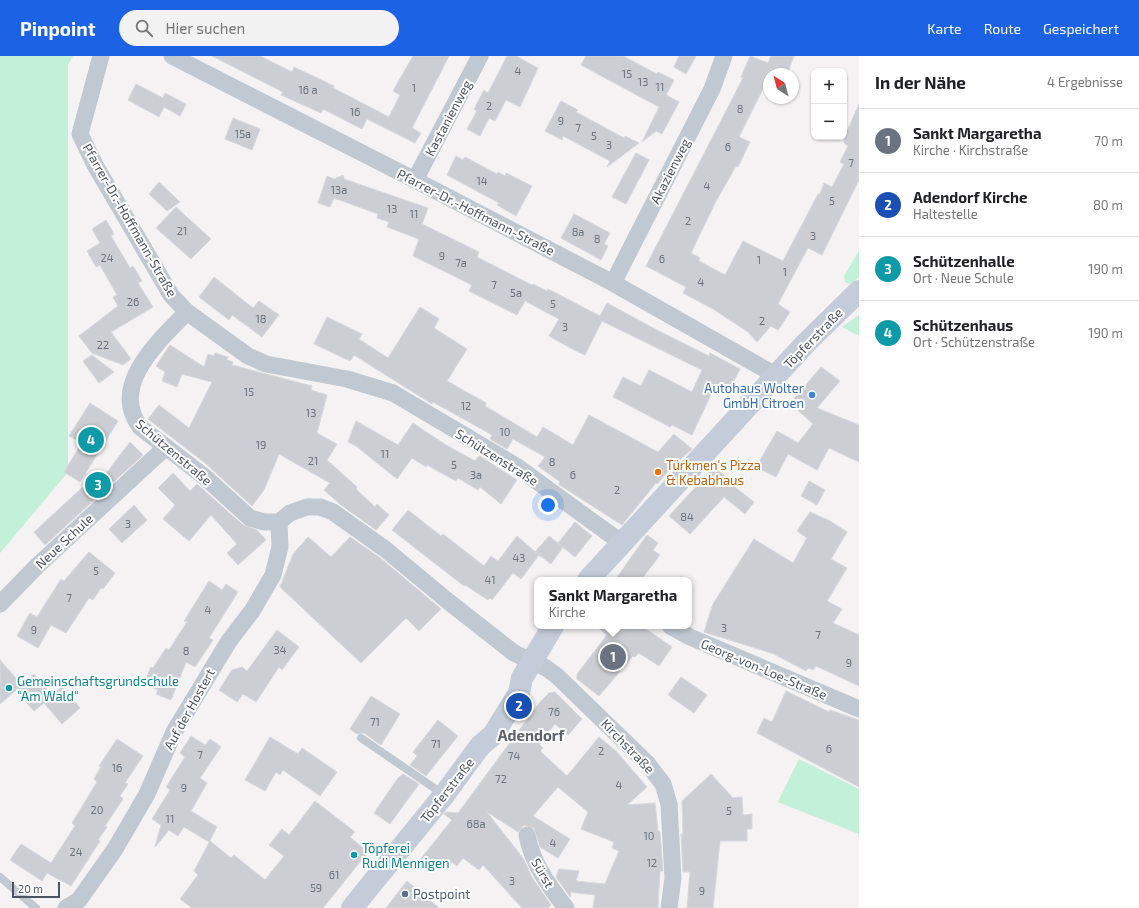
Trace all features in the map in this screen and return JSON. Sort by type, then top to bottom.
[{"type":"main road","name":"Töpferstraße","points":[[596,577],[622,543],[806,343],[859,291]]},
{"type":"main road","name":"Töpferstraße","points":[[352,908],[444,795],[480,746],[480,734],[485,725],[509,687],[527,670],[551,629]]},
{"type":"street","name":"Pfarrer-Dr.-Hoffmann-Straße","points":[[101,56],[80,134],[95,165],[171,295],[187,312]]},
{"type":"street","name":"Pfarrer-Dr.-Hoffmann-Straße","points":[[172,56],[613,283],[776,376]]},
{"type":"street","name":"Kastanienweg","points":[[415,180],[480,56]]},
{"type":"street","name":"Akazienweg","points":[[613,283],[712,89],[724,56]]},
{"type":"street","name":"Schützenstraße","points":[[279,522],[264,522],[250,518],[206,478],[140,427],[131,416],[130,388],[144,362],[160,340],[187,312],[248,356],[266,364],[347,378],[393,393],[516,466],[622,543]]},
{"type":"street","name":"Neue Schule","points":[[0,604],[36,566],[166,447]]},
{"type":"street","points":[[279,522],[290,513],[307,507],[320,507],[332,512],[385,549],[448,602],[514,652],[527,670]]},
{"type":"street","name":"Auf der Hostert","points":[[66,908],[79,900],[115,849],[147,794],[174,732],[227,644],[252,611],[273,575],[280,547],[279,522]]},
{"type":"street","name":"Georg-von-Loe-Straße","points":[[675,629],[690,637],[859,709]]},
{"type":"street","name":"Kirchstraße","points":[[527,670],[546,668],[557,676],[647,763],[663,784],[669,804],[673,878],[669,908]]},
{"type":"street","name":"Sürst","points":[[527,835],[529,848],[545,880],[566,908]]},
{"type":"lane","points":[[361,738],[444,795]]},
{"type":"lane","points":[[0,877],[36,908]]},
{"type":"green space","points":[[0,56],[73,56],[68,65],[68,472],[0,553]]},
{"type":"green space","points":[[859,251],[859,277],[850,284],[845,282],[844,276]]},
{"type":"green space","points":[[859,315],[859,336],[842,327]]},
{"type":"green space","points":[[799,759],[859,789],[859,834],[778,802]]},
{"type":"building","points":[[212,56],[260,56],[292,72],[294,67],[334,86],[333,88],[389,117],[400,95],[393,91],[413,56],[449,56],[412,128],[421,133],[415,143],[367,119],[362,129],[323,109],[321,113],[281,95],[283,92]]},
{"type":"building","points":[[507,56],[516,56],[538,68],[520,107],[506,100],[495,121],[489,118],[480,136],[467,129],[477,111],[474,109],[484,90],[488,93]]},
{"type":"building","points":[[586,56],[623,56],[657,74],[658,72],[674,80],[666,95],[679,102],[662,134],[656,131],[642,142],[659,107],[581,65]]},
{"type":"building","points":[[679,56],[696,56],[686,74],[674,67]]},
{"type":"building","points":[[750,56],[768,63],[771,56],[794,56],[790,68],[763,68],[763,89],[739,137],[750,142],[738,167],[736,166],[715,203],[691,253],[700,258],[699,261],[725,275],[743,241],[783,261],[818,194],[820,194],[824,183],[832,187],[844,164],[840,162],[848,146],[844,143],[844,140],[847,140],[847,131],[859,104],[859,180],[822,255],[808,248],[778,304],[790,312],[778,330],[771,326],[757,342],[748,332],[713,309],[683,293],[686,287],[646,266],[743,78],[741,77]]},
{"type":"building","points":[[136,84],[163,98],[165,93],[186,104],[180,116],[164,107],[159,117],[128,100]]},
{"type":"building","points":[[561,101],[578,110],[576,112],[624,138],[625,136],[639,143],[607,167],[610,161],[563,136],[562,140],[545,131]]},
{"type":"building","points":[[233,118],[260,129],[252,150],[225,139]]},
{"type":"building","points":[[636,153],[649,160],[626,204],[612,197]]},
{"type":"building","points":[[456,156],[463,160],[465,157],[497,174],[498,172],[505,176],[506,173],[532,186],[516,216],[497,205],[499,203],[447,175]]},
{"type":"building","points":[[343,175],[344,179],[428,208],[422,224],[479,252],[477,257],[532,285],[533,284],[547,291],[548,289],[600,316],[607,303],[709,356],[710,353],[740,369],[727,394],[714,388],[692,435],[672,425],[670,427],[613,397],[623,377],[641,386],[649,370],[692,392],[702,370],[602,321],[585,355],[574,350],[549,336],[559,319],[525,301],[517,315],[469,291],[472,285],[413,256],[419,239],[387,227],[389,222],[377,218],[378,214],[334,198],[330,207],[318,203],[327,176],[334,179]]},
{"type":"building","points":[[159,182],[180,202],[167,211],[149,194]]},
{"type":"building","points":[[176,207],[211,239],[191,259],[156,228]]},
{"type":"building","points":[[574,214],[610,233],[604,244],[608,246],[601,260],[561,238]]},
{"type":"building","points":[[106,220],[114,234],[111,236],[130,268],[133,266],[142,281],[138,283],[153,307],[111,332],[131,359],[123,365],[92,353],[79,336],[118,306],[113,297],[117,295],[100,265],[96,267],[87,251],[100,243],[92,229]]},
{"type":"building","points":[[214,277],[253,308],[259,301],[279,315],[262,337],[232,315],[229,320],[199,297]]},
{"type":"building","points":[[420,307],[439,319],[434,328],[467,349],[447,381],[486,403],[485,406],[537,437],[543,427],[573,445],[589,415],[658,452],[674,434],[692,449],[674,465],[657,484],[656,483],[622,525],[558,484],[560,482],[538,466],[545,457],[513,439],[507,449],[490,439],[492,435],[433,402],[432,404],[354,355],[350,361],[314,344],[327,317],[362,334],[359,339],[388,358]]},
{"type":"building","points":[[170,345],[204,367],[208,354],[214,356],[215,353],[228,357],[227,360],[233,362],[232,365],[312,386],[311,390],[327,395],[317,433],[337,444],[327,460],[357,487],[356,489],[375,507],[377,504],[389,515],[376,530],[341,505],[324,490],[330,483],[279,454],[264,490],[252,506],[205,463],[148,419],[159,405],[189,428],[212,382],[182,374],[177,387],[162,381],[165,372],[156,366]]},
{"type":"building","points":[[92,355],[114,372],[99,383],[83,361]]},
{"type":"building","points":[[821,367],[840,381],[817,408],[859,425],[859,462],[829,448],[817,470],[788,454],[776,477],[756,467],[777,431],[798,443],[813,424],[790,403]]},
{"type":"building","points":[[90,403],[118,421],[80,482],[64,472],[82,443],[69,436]]},
{"type":"building","points":[[356,421],[398,445],[413,423],[446,445],[475,461],[480,456],[517,480],[501,504],[480,487],[478,490],[458,478],[456,481],[427,465],[426,467],[412,458],[397,479],[356,446],[348,442]]},
{"type":"building","points":[[130,442],[143,455],[45,545],[34,532],[84,486],[92,492]]},
{"type":"building","points":[[714,467],[733,482],[731,484],[754,502],[745,514],[724,497],[690,534],[669,516]]},
{"type":"building","points":[[173,473],[190,491],[197,484],[243,525],[257,530],[266,540],[238,565],[227,553],[237,544],[211,515],[189,541],[163,519],[175,505],[158,488]]},
{"type":"building","points":[[809,481],[825,490],[817,505],[801,496]]},
{"type":"building","points":[[134,505],[147,520],[122,543],[109,529]]},
{"type":"building","points":[[408,510],[441,536],[443,534],[484,566],[491,556],[498,561],[517,536],[539,555],[521,579],[513,573],[492,600],[490,598],[488,600],[465,585],[464,586],[392,530]]},
{"type":"building","points":[[810,512],[830,521],[847,532],[831,559],[847,568],[827,601],[842,609],[833,623],[859,635],[859,686],[816,666],[813,670],[808,668],[806,671],[774,654],[704,632],[713,604],[754,539],[793,563],[807,538],[797,531]]},
{"type":"building","points":[[575,522],[592,536],[575,557],[558,543]]},
{"type":"building","points":[[647,535],[658,543],[653,550],[660,555],[643,577],[617,577]]},
{"type":"building","points":[[549,536],[563,547],[551,564],[535,552]]},
{"type":"building","points":[[308,537],[331,557],[350,537],[379,557],[441,609],[419,631],[406,618],[361,663],[280,587],[293,554]]},
{"type":"building","points":[[89,552],[115,573],[103,589],[101,588],[93,600],[89,598],[66,633],[51,625],[38,648],[17,636],[30,613],[37,617],[61,579],[64,581]]},
{"type":"building","points":[[209,581],[222,590],[226,584],[238,592],[209,638],[213,640],[195,667],[186,662],[171,700],[156,694],[158,690],[144,684],[151,667],[153,668],[166,648],[169,650],[187,622],[184,621]]},
{"type":"building","points":[[600,629],[646,629],[672,647],[659,666],[639,653],[635,657],[633,656],[599,696],[577,679],[577,674],[607,635]]},
{"type":"building","points":[[277,630],[299,647],[282,670],[279,667],[256,702],[243,694],[237,702],[219,690],[232,670],[242,667],[247,671]]},
{"type":"building","name":"Gemeinschaftsgrundschule \"Am Wald\"","points":[[0,660],[22,685],[0,704]]},
{"type":"building","points":[[34,674],[52,695],[62,687],[80,708],[62,724],[44,703],[34,711],[16,691]]},
{"type":"building","points":[[681,677],[707,695],[694,713],[668,695]]},
{"type":"building","points":[[786,691],[829,712],[830,710],[859,720],[859,787],[757,733],[764,718],[772,722]]},
{"type":"building","points":[[555,692],[582,719],[568,735],[555,724],[539,744],[543,748],[540,751],[567,776],[599,737],[617,752],[647,787],[627,805],[655,803],[658,831],[660,832],[663,871],[660,871],[658,908],[593,908],[595,895],[571,892],[570,897],[556,877],[559,869],[579,871],[576,881],[605,884],[619,851],[612,848],[614,842],[581,829],[588,812],[558,787],[533,816],[570,839],[558,858],[540,847],[534,828],[524,825],[518,832],[487,812],[523,858],[533,879],[551,905],[548,908],[522,908],[483,865],[479,870],[463,858],[457,866],[452,862],[445,870],[436,863],[429,872],[418,862],[452,820],[444,814],[446,812],[458,813],[540,702],[549,693]]},
{"type":"building","points":[[371,696],[400,714],[381,745],[364,733],[357,734],[350,729]]},
{"type":"building","points":[[438,720],[458,736],[426,776],[410,765],[417,756],[413,752]]},
{"type":"building","points":[[191,736],[205,745],[210,739],[221,747],[200,778],[207,783],[191,811],[217,827],[209,842],[184,827],[178,836],[169,830],[155,847],[161,825],[152,819],[170,790],[166,787],[185,757],[180,753]]},
{"type":"building","points":[[270,737],[298,754],[302,748],[337,772],[320,796],[283,770],[280,775],[276,772],[265,791],[245,780]]},
{"type":"building","points":[[117,739],[143,756],[125,783],[128,784],[120,796],[123,799],[105,826],[107,827],[98,840],[100,841],[71,886],[47,873],[42,881],[10,860],[21,844],[51,863],[75,826],[72,823],[97,782],[94,779],[101,767],[99,766]]},
{"type":"building","points":[[403,774],[419,784],[390,824],[374,813],[398,778]]},
{"type":"building","points":[[711,774],[733,798],[742,797],[743,815],[752,814],[752,829],[747,829],[747,841],[720,841],[713,908],[687,908],[690,872],[683,872],[681,834],[683,835],[682,801]]},
{"type":"building","points":[[315,801],[355,832],[350,837],[368,852],[323,908],[192,908],[180,899],[198,875],[194,871],[210,841],[231,858],[234,855],[265,880],[284,856],[269,845],[282,829],[289,835]]},
{"type":"building","points":[[407,881],[439,908],[386,908]]},
{"type":"place","name":"Autohaus Wolter GmbH Citroen","points":[[812,395]]},
{"type":"place","name":"Schützenhaus","points":[[91,440]]},
{"type":"place","name":"Türkmen's Pizza & Kebabhaus","points":[[658,472]]},
{"type":"place","name":"Schützenhalle","points":[[98,485]]},
{"type":"place","name":"Sankt Margaretha","points":[[613,657]]},
{"type":"place","name":"Gemeinschaftsgrundschule \"Am Wald\"","points":[[9,688]]},
{"type":"place","name":"Adendorf Kirche","points":[[519,706]]},
{"type":"place","name":"Töpferei Rudi Mennigen","points":[[354,855]]},
{"type":"place","name":"Postpoint","points":[[405,894]]},
{"type":"district","name":"Adendorf","points":[[531,736]]}]
